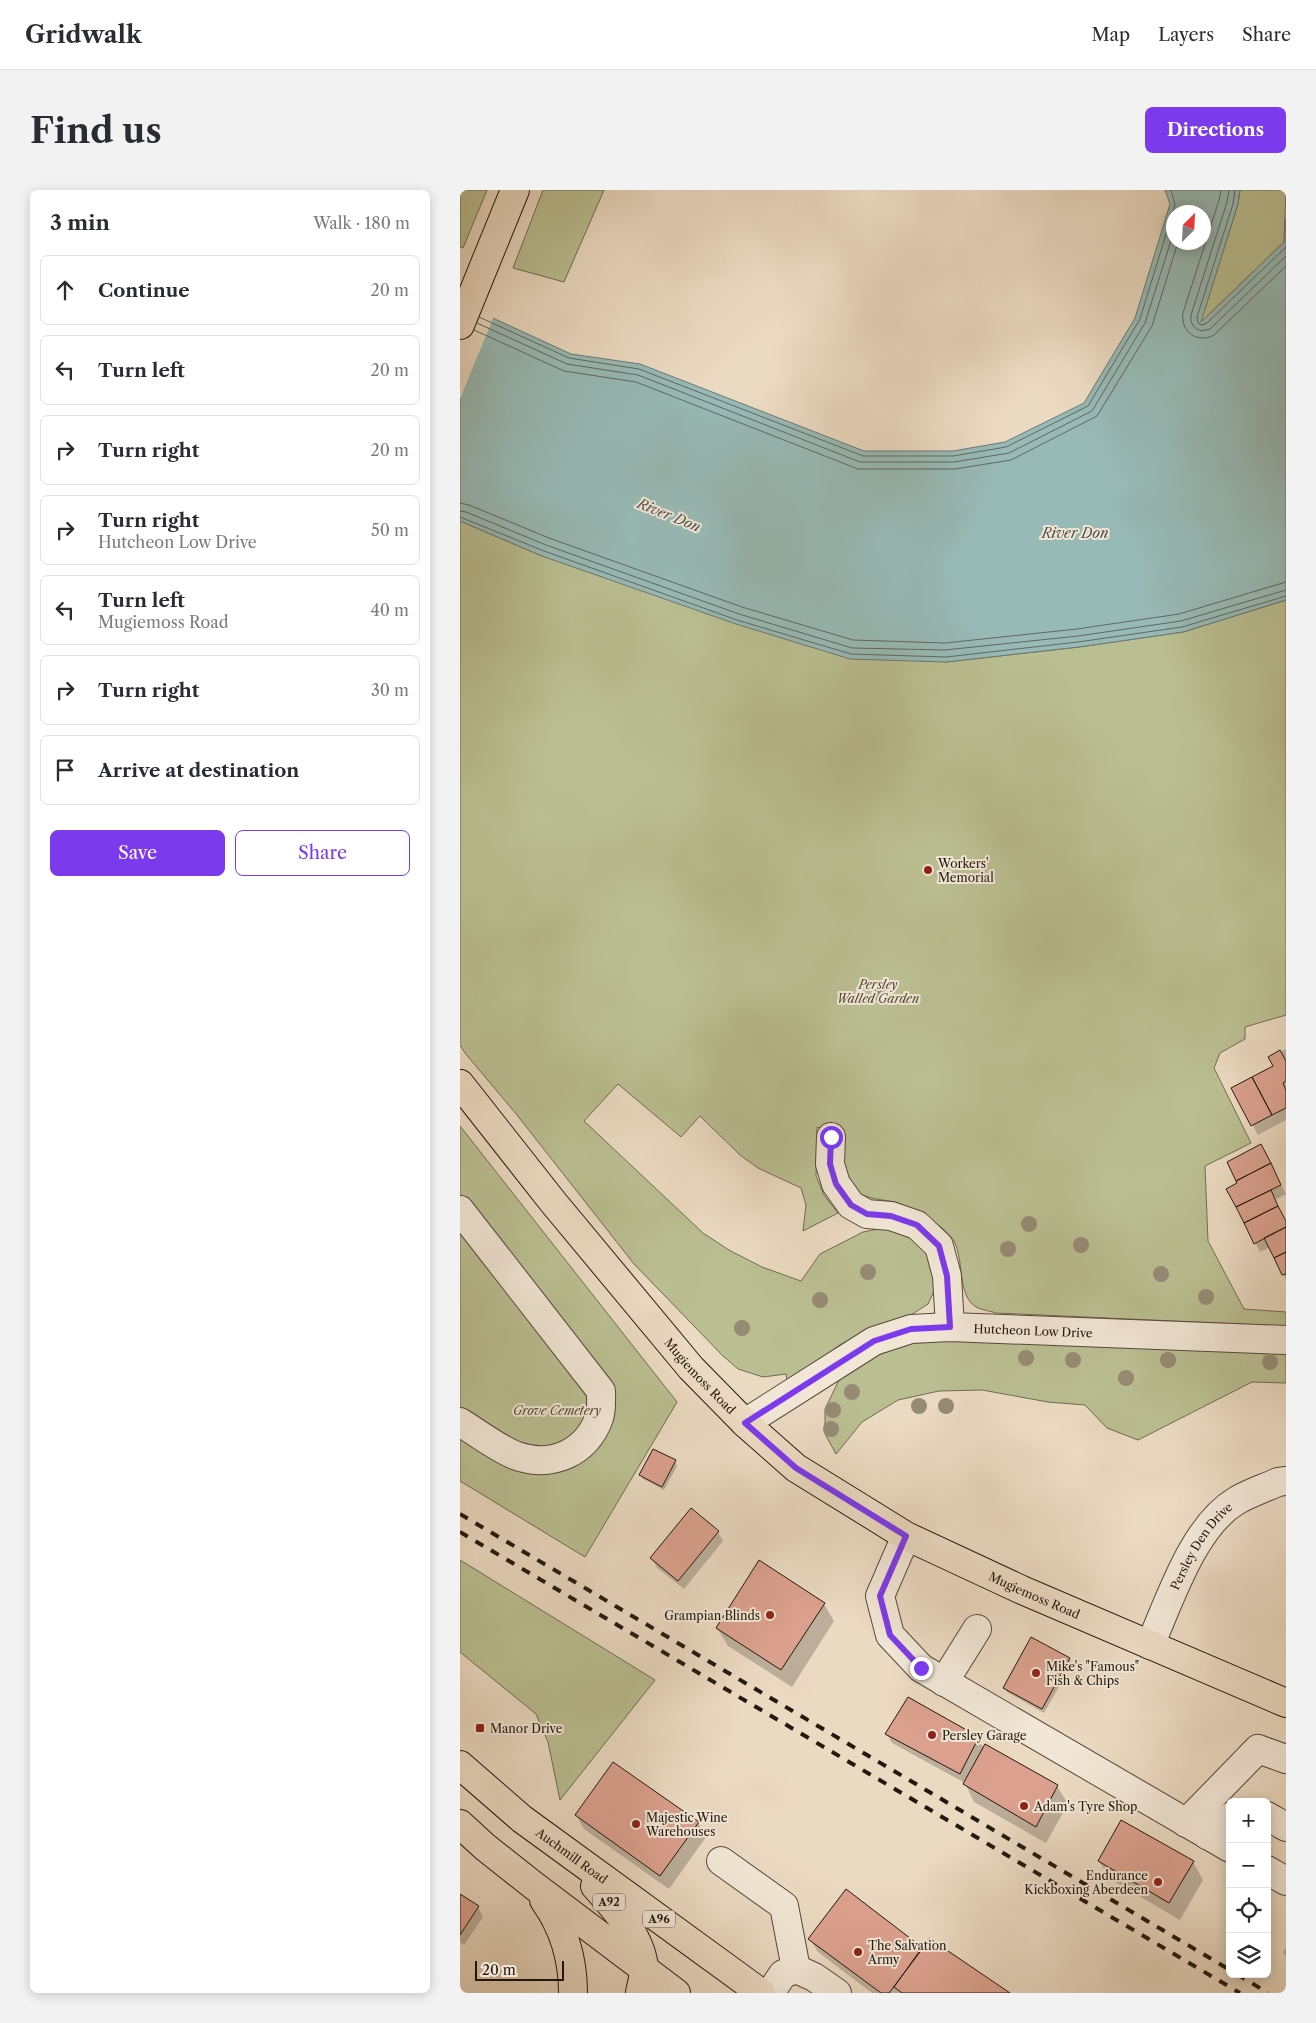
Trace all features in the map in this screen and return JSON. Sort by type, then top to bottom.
[{"type":"main road","points":[[460,325],[515,190]]},
{"type":"main road","name":"Mugiemoss Road","points":[[460,1084],[553,1202],[691,1368],[745,1423],[796,1468],[906,1536],[1022,1590],[1286,1703]]},
{"type":"main road","name":"Auchmill Road","points":[[460,1764],[522,1819],[556,1845],[761,1993]]},
{"type":"main road","points":[[460,1824],[642,1981],[676,1993]]},
{"type":"main road","name":"A92","points":[[556,1845],[618,1912],[632,1934],[641,1957],[642,1981]]},
{"type":"main road","points":[[533,1885],[561,1928],[569,1952],[573,1993]]},
{"type":"street","points":[[831,1137],[830,1164],[836,1184],[851,1205],[867,1214],[891,1216],[917,1225],[939,1246],[947,1276],[950,1327]]},
{"type":"street","points":[[460,1210],[601,1391],[600,1416],[588,1439],[564,1456],[540,1461],[516,1455],[460,1422]]},
{"type":"street","name":"Hutcheon Low Drive","points":[[745,1423],[874,1341],[911,1329],[950,1327],[1286,1340]]},
{"type":"street","name":"Persley Den Drive","points":[[1150,1645],[1190,1554],[1212,1521],[1236,1501],[1278,1482],[1286,1482]]},
{"type":"street","points":[[906,1536],[880,1596],[890,1635],[921,1668],[1226,1846]]},
{"type":"street","points":[[944,1682],[976,1629]]},
{"type":"street","points":[[1196,1829],[1258,1749],[1286,1759]]},
{"type":"street","points":[[1196,1829],[1226,1818]]},
{"type":"street","points":[[1271,1818],[1286,1827]]},
{"type":"street","points":[[720,1861],[784,1906],[796,1969]]},
{"type":"street","points":[[1271,1872],[1286,1881]]},
{"type":"street","points":[[770,1993],[783,1974],[796,1969],[814,1977],[837,1993]]},
{"type":"green space","points":[[460,190],[487,190],[463,248],[460,247]]},
{"type":"green space","points":[[543,190],[604,190],[564,282],[513,268]]},
{"type":"green space","points":[[1240,190],[1286,190],[1284,242],[1200,323],[1238,204]]},
{"type":"green space","name":"Persley Walled Garden","points":[[460,521],[542,556],[946,662],[1079,647],[1183,632],[1286,600],[1286,1015],[1245,1027],[1245,1039],[1220,1053],[1214,1068],[1251,1143],[1205,1166],[1208,1241],[1244,1309],[1286,1312],[1286,1326],[996,1313],[978,1308],[971,1303],[966,1295],[959,1255],[952,1238],[947,1232],[912,1209],[898,1203],[865,1196],[854,1189],[847,1177],[844,1165],[841,1134],[817,1127],[816,1176],[824,1195],[838,1213],[803,1231],[806,1205],[801,1188],[758,1168],[740,1155],[700,1116],[681,1137],[618,1084],[584,1121],[703,1233],[729,1250],[762,1267],[801,1281],[820,1254],[863,1232],[883,1228],[903,1233],[921,1243],[934,1259],[935,1289],[928,1304],[911,1315],[867,1330],[838,1346],[805,1372],[787,1380],[786,1374],[763,1377],[738,1369],[722,1355],[634,1264],[460,1045]]},
{"type":"green space","name":"Grove Cemetery","points":[[460,1126],[677,1402],[585,1557],[460,1481]]},
{"type":"green space","points":[[950,1338],[1286,1353],[1286,1383],[1252,1382],[1138,1440],[1107,1428],[1085,1405],[1048,1402],[982,1390],[939,1391],[898,1400],[862,1422],[836,1454],[825,1434],[825,1409],[839,1380],[878,1355],[913,1343]]},
{"type":"green space","points":[[460,1560],[655,1680],[560,1800],[548,1742],[536,1714],[460,1652]]},
{"type":"water","name":"River Don","points":[[1165,190],[1240,190],[1238,204],[1201,322],[1284,242],[1286,218],[1286,600],[1183,632],[1079,647],[946,662],[850,659],[736,624],[542,556],[460,521],[460,303],[571,354],[640,364],[864,451],[953,451],[1005,442],[1084,403],[1135,318],[1166,217],[1166,250],[1211,250],[1211,205],[1170,205]]},
{"type":"pier","points":[[460,301],[494,316],[460,399]]},
{"type":"building","points":[[1280,1050],[1286,1061],[1286,1081],[1283,1083],[1286,1090],[1286,1108],[1272,1115],[1252,1077],[1273,1066],[1268,1057]]},
{"type":"building","points":[[1252,1077],[1272,1115],[1251,1126],[1231,1088]]},
{"type":"building","points":[[1261,1144],[1271,1163],[1236,1181],[1227,1162]]},
{"type":"building","points":[[1271,1163],[1281,1185],[1236,1207],[1226,1189],[1237,1183],[1236,1181]]},
{"type":"building","points":[[1271,1190],[1278,1206],[1244,1223],[1236,1207]]},
{"type":"building","points":[[1278,1206],[1286,1221],[1286,1227],[1254,1244],[1244,1223]]},
{"type":"building","points":[[1286,1227],[1286,1252],[1274,1258],[1264,1238]]},
{"type":"building","points":[[1286,1252],[1286,1274],[1282,1275],[1274,1258]]},
{"type":"building","points":[[653,1449],[676,1460],[662,1487],[639,1475]]},
{"type":"building","points":[[691,1508],[719,1531],[678,1581],[650,1558]]},
{"type":"building","name":"Grampian Blinds","points":[[759,1560],[825,1603],[781,1670],[716,1628]]},
{"type":"building","name":"Mike's \"Famous\" Fish & Chips","points":[[1031,1637],[1070,1658],[1042,1709],[1003,1688]]},
{"type":"building","name":"Persley Garage","points":[[908,1697],[979,1737],[960,1774],[885,1734]]},
{"type":"building","name":"Adam's Tyre Shop","points":[[985,1744],[1058,1785],[1036,1827],[963,1784]]},
{"type":"building","points":[[613,1762],[699,1822],[660,1876],[575,1815]]},
{"type":"building","name":"Endurance Kickboxing Aberdeen","points":[[1121,1820],[1194,1861],[1169,1903],[1098,1861]]},
{"type":"building","points":[[846,1889],[923,1948],[889,1993],[881,1993],[808,1939]]},
{"type":"building","points":[[460,1894],[479,1906],[460,1935]]},
{"type":"building","points":[[929,1938],[1010,1993],[902,1993],[894,1987]]},
{"type":"railway","points":[[460,1514],[1226,1968]]},
{"type":"railway","points":[[460,1532],[1240,1993]]},
{"type":"railway","points":[[1244,1978],[1268,1993]]},
{"type":"place","name":"Workers' Memorial","points":[[928,870]]},
{"type":"place","name":"Grampian Blinds","points":[[770,1615]]},
{"type":"place","name":"Mike's \"Famous\" Fish & Chips","points":[[1036,1673]]},
{"type":"place","name":"Manor Drive","points":[[480,1728]]},
{"type":"place","name":"Persley Garage","points":[[932,1735]]},
{"type":"place","name":"Adam's Tyre Shop","points":[[1024,1806]]},
{"type":"place","name":"Majestic Wine Warehouses","points":[[636,1824]]},
{"type":"place","name":"Endurance Kickboxing Aberdeen","points":[[1158,1882]]},
{"type":"place","name":"The Salvation Army","points":[[858,1952]]},
{"type":"route","points":[[831,1137],[830,1164],[836,1184],[851,1205],[867,1214],[891,1216],[917,1225],[939,1246],[947,1276],[950,1327],[911,1329],[874,1341],[745,1423],[796,1468],[906,1536],[880,1596],[890,1635],[921,1668]]}]
